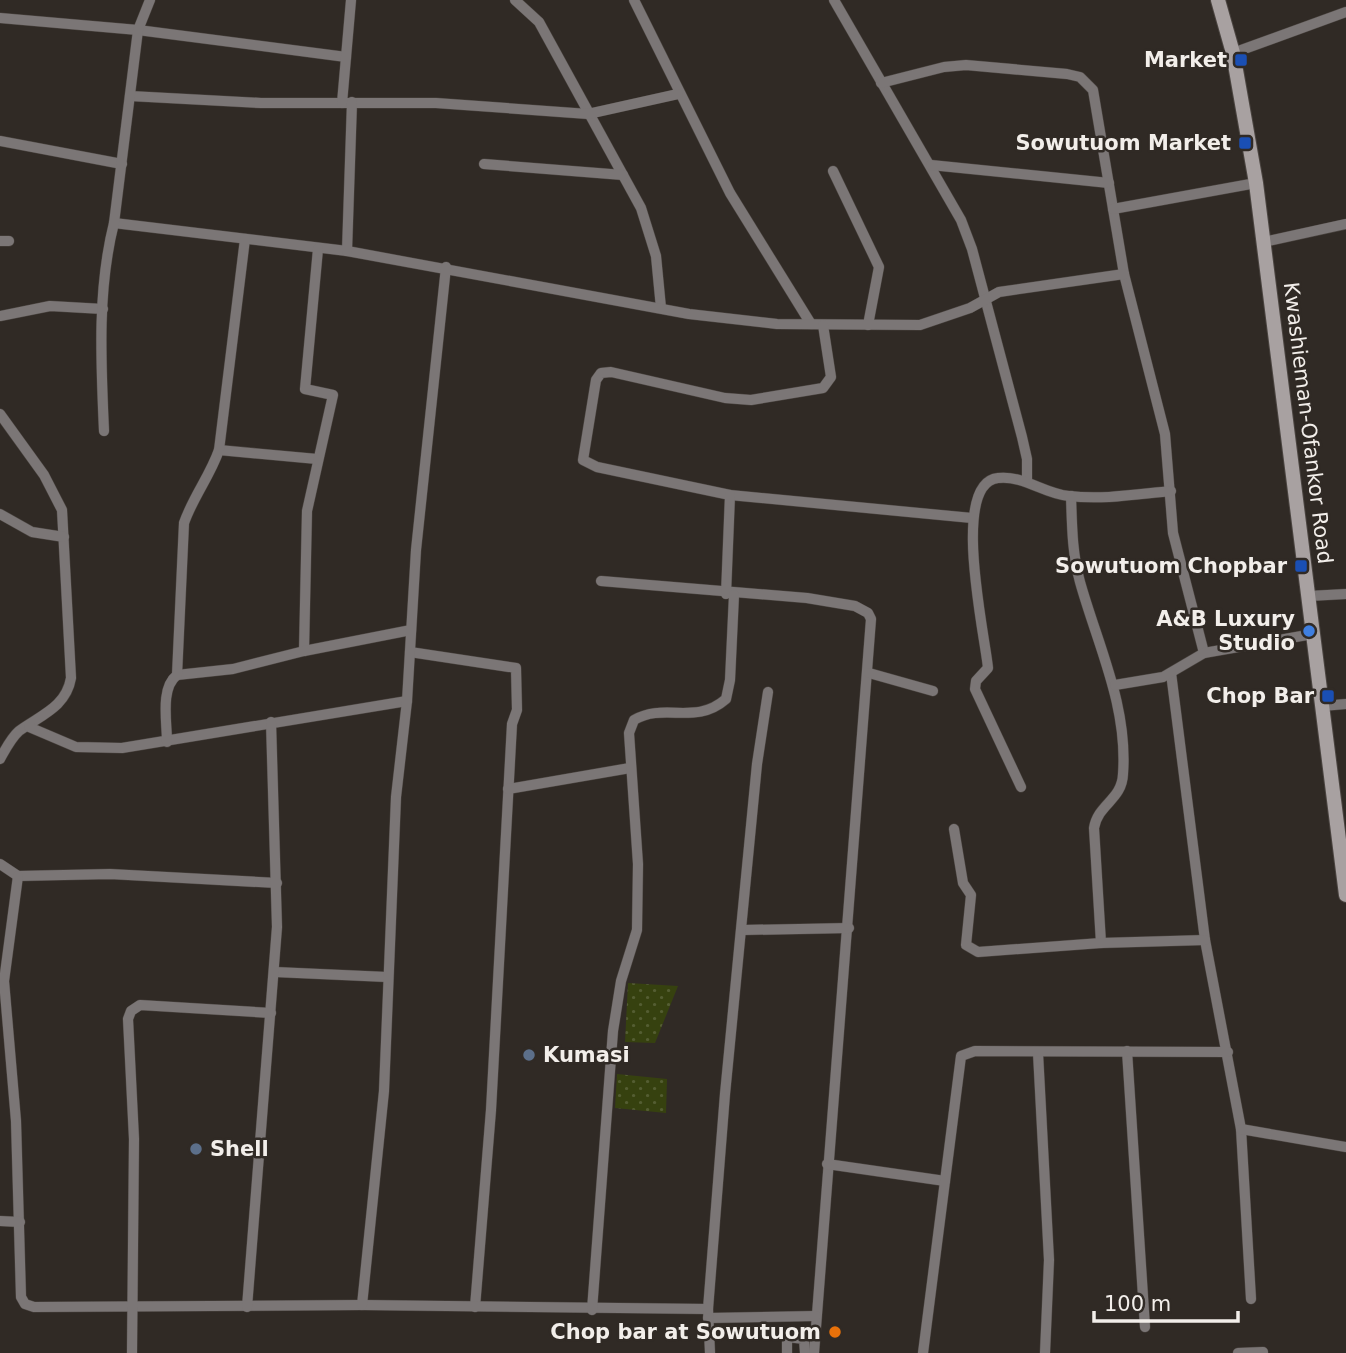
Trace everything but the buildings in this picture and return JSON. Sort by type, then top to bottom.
[{"type":"main road","name":"Kwashieman-Ofankor Road","points":[[1218,0],[1233,53],[1256,183],[1322,706],[1340,811],[1346,895]]},
{"type":"street","points":[[104,431],[103,309],[107,254],[114,223],[138,30],[149,0]]},
{"type":"street","points":[[347,251],[346,57],[351,0]]},
{"type":"street","points":[[514,0],[538,22],[623,175],[649,228],[656,256],[662,308]]},
{"type":"street","points":[[634,0],[678,94],[730,193],[811,324]]},
{"type":"street","points":[[834,0],[961,220],[972,249],[1027,459],[1027,481]]},
{"type":"street","points":[[1233,53],[1346,12]]},
{"type":"street","points":[[0,18],[138,30],[346,57]]},
{"type":"street","points":[[881,83],[966,65],[1080,77],[1093,90],[1124,274],[1165,434],[1171,491],[1169,510],[1173,533],[1205,653]]},
{"type":"street","points":[[130,96],[261,103],[436,103],[588,114],[678,94]]},
{"type":"street","points":[[0,141],[122,164]]},
{"type":"street","points":[[484,164],[623,175]]},
{"type":"street","points":[[930,165],[1109,183]]},
{"type":"street","points":[[833,171],[878,267],[869,325]]},
{"type":"street","points":[[1113,209],[1256,183]]},
{"type":"street","points":[[114,223],[347,251],[740,321],[824,325],[920,325],[970,308],[983,299],[1016,289],[1124,274]]},
{"type":"street","points":[[1264,242],[1346,224]]},
{"type":"street","points":[[177,675],[184,523],[190,507],[213,470],[219,450],[244,239]]},
{"type":"street","points":[[304,651],[307,511],[333,395],[305,389],[318,249]]},
{"type":"street","points":[[362,1305],[384,1091],[396,797],[407,701],[416,550],[446,267]]},
{"type":"street","points":[[0,316],[50,306],[103,309]]},
{"type":"street","points":[[824,325],[831,377],[823,388],[751,400],[725,398],[611,372],[598,375],[583,454],[589,465],[730,495],[972,518]]},
{"type":"street","points":[[0,414],[55,494],[62,510],[71,678],[69,691],[61,702],[19,732],[0,759]]},
{"type":"street","points":[[219,450],[317,458]]},
{"type":"street","points":[[1021,787],[975,689],[976,681],[988,668],[982,639],[972,518],[985,482],[1002,478],[1027,481],[1052,493],[1071,496],[1171,491]]},
{"type":"street","points":[[592,1310],[613,1031],[621,981],[637,930],[638,864],[629,733],[634,720],[646,714],[707,712],[726,699],[730,680],[730,495]]},
{"type":"street","points":[[1071,496],[1072,543],[1080,580],[1115,685],[1124,773],[1121,790],[1098,813],[1094,828],[1101,943]]},
{"type":"street","points":[[0,514],[32,532],[64,537]]},
{"type":"street","points":[[601,581],[730,594],[807,598],[863,610],[872,619],[814,1353]]},
{"type":"street","points":[[1309,596],[1346,594]]},
{"type":"street","points":[[167,742],[167,690],[170,681],[177,675],[233,669],[304,651],[411,631]]},
{"type":"street","points":[[1115,685],[1171,673],[1205,653],[1313,634]]},
{"type":"street","points":[[410,652],[516,668],[517,710],[512,724],[491,1110],[475,1307]]},
{"type":"street","points":[[869,673],[933,691]]},
{"type":"street","points":[[1171,673],[1205,940],[1241,1129],[1251,1299]]},
{"type":"street","points":[[710,1353],[708,1314],[725,1094],[757,764],[768,692]]},
{"type":"street","points":[[29,727],[76,747],[92,749],[167,742],[271,722],[407,701]]},
{"type":"street","points":[[1322,706],[1346,704]]},
{"type":"street","points":[[247,1307],[275,972],[277,883],[271,722]]},
{"type":"street","points":[[508,789],[630,768]]},
{"type":"street","points":[[954,829],[963,883],[971,895],[966,945],[970,950],[978,952],[1101,943],[1205,940]]},
{"type":"street","points":[[0,864],[18,876],[110,874],[277,883]]},
{"type":"street","points":[[18,876],[4,981],[16,1121],[21,1297],[25,1304],[34,1307],[362,1305],[816,1316]]},
{"type":"street","points":[[743,930],[849,928]]},
{"type":"street","points":[[275,972],[387,977]]},
{"type":"street","points":[[132,1353],[134,1139],[128,1019],[131,1011],[140,1005],[271,1013]]},
{"type":"street","points":[[923,1353],[961,1056],[975,1051],[1228,1052]]},
{"type":"street","points":[[1127,1051],[1145,1327]]},
{"type":"street","points":[[1038,1053],[1049,1260],[1045,1353]]},
{"type":"street","points":[[1241,1129],[1346,1147]]},
{"type":"street","points":[[827,1164],[945,1181]]},
{"type":"street","points":[[0,1221],[20,1222]]},
{"type":"street","points":[[788,1353],[788,1337],[804,1339],[805,1353]]},
{"type":"street","points":[[1238,1353],[1263,1352]]},
{"type":"green space","points":[[628,983],[678,986],[655,1043],[625,1042]]},
{"type":"green space","points":[[617,1074],[667,1079],[666,1113],[615,1108]]},
{"type":"place","name":"Market","points":[[1241,60]]},
{"type":"place","name":"Sowutuom Market","points":[[1245,143]]},
{"type":"place","name":"Sowutuom Chopbar","points":[[1301,566]]},
{"type":"place","name":"A&B Luxury Studio","points":[[1309,631]]},
{"type":"place","name":"Chop Bar","points":[[1328,696]]},
{"type":"place","name":"Kumasi","points":[[529,1055]]},
{"type":"place","name":"Shell","points":[[196,1149]]},
{"type":"place","name":"Chop bar at Sowutuom","points":[[835,1332]]}]
